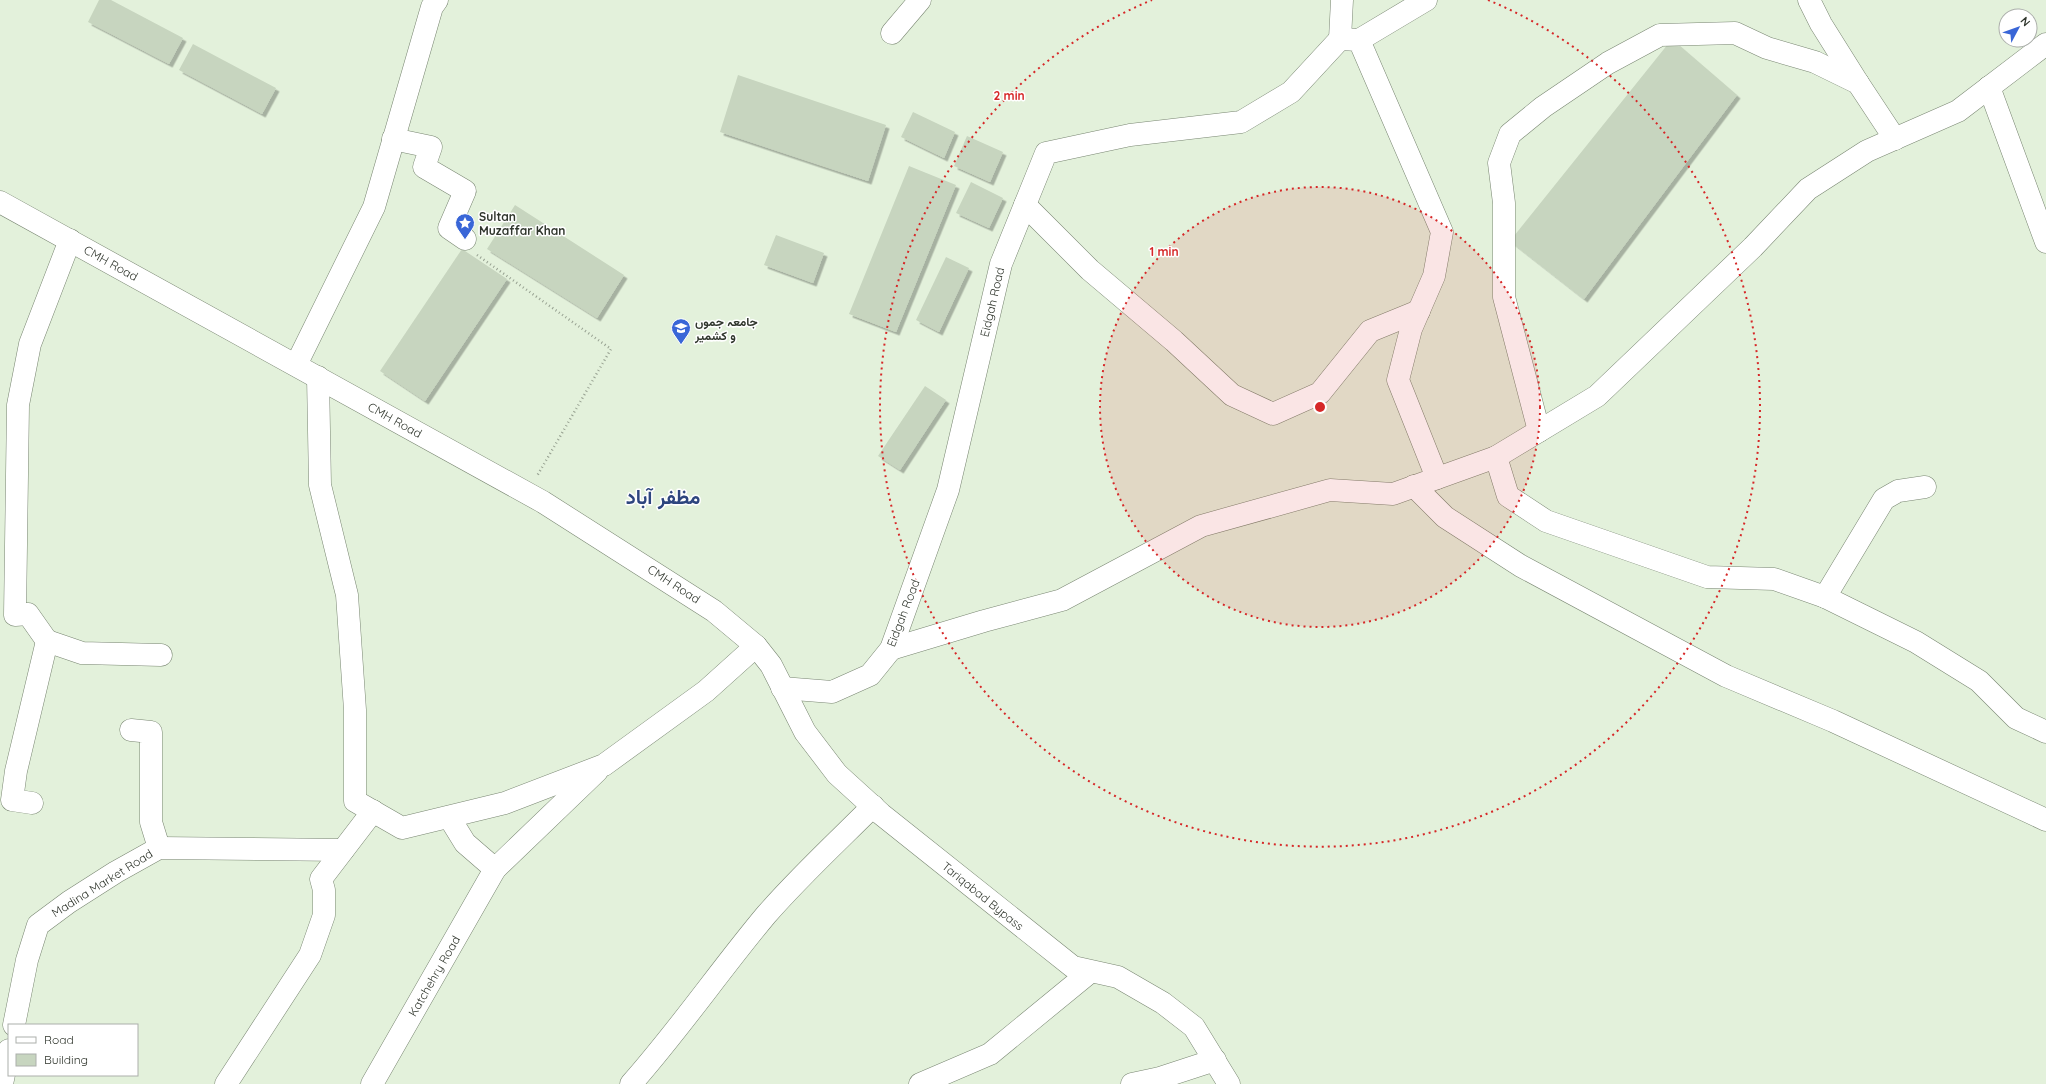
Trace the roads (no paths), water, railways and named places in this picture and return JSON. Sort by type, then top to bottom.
[{"type":"street","points":[[296,365],[374,207],[432,7],[437,0]]},
{"type":"street","points":[[892,33],[920,0]]},
{"type":"street","points":[[1342,0],[1350,39],[1442,232],[1434,276],[1411,329],[1398,380],[1437,478]]},
{"type":"street","points":[[1350,39],[1426,0]]},
{"type":"street","points":[[1810,0],[1821,24],[1895,139]]},
{"type":"street","points":[[1539,431],[1504,297],[1504,202],[1499,163],[1510,134],[1543,107],[1608,63],[1660,35],[1735,33],[1767,48],[1815,62],[1858,83]]},
{"type":"street","name":"Eidgah Road","points":[[782,688],[832,692],[870,675],[891,649],[948,490],[1001,264],[1046,153],[1130,136],[1240,122],[1291,92],[1350,39]]},
{"type":"street","points":[[891,649],[984,621],[1062,600],[1201,526],[1330,490],[1393,494],[1496,457],[1597,396],[1753,247],[1808,189],[1867,151],[1958,111],[2046,44]]},
{"type":"street","points":[[1989,87],[2046,240]]},
{"type":"street","points":[[393,139],[431,147],[424,167],[465,191],[449,228],[465,239]]},
{"type":"street","name":"CMH Road","points":[[0,202],[527,494],[656,572],[714,611],[756,646],[771,664]]},
{"type":"street","points":[[1025,205],[1090,270],[1174,340],[1232,396],[1274,414],[1320,393],[1370,330],[1419,311]]},
{"type":"street","points":[[70,240],[30,344],[18,405],[8,616],[28,614],[47,641],[82,653],[161,655]]},
{"type":"street","points":[[318,377],[320,484],[347,595],[355,710],[355,801],[402,828],[505,803],[604,765],[706,691],[756,646]]},
{"type":"street","points":[[1496,457],[1508,496],[1546,521],[1706,577],[1774,579],[1825,597],[1916,642],[1979,681],[2016,718],[2046,732]]},
{"type":"street","points":[[1414,486],[1445,517],[1522,566],[1726,676],[1834,721],[2046,820]]},
{"type":"street","points":[[1825,597],[1884,499],[1898,491],[1925,487]]},
{"type":"street","points":[[32,802],[12,800],[16,771],[47,641]]},
{"type":"street","name":"Tariqabad Bypass","points":[[771,664],[805,732],[837,774],[873,806],[1073,967],[1118,978],[1163,1003],[1194,1027],[1229,1084]]},
{"type":"street","points":[[130,730],[151,732],[151,822],[159,848]]},
{"type":"street","name":"Katchehry Road","points":[[372,1084],[495,869],[604,765]]},
{"type":"street","points":[[631,1084],[655,1057],[767,915],[811,867],[873,806]]},
{"type":"street","points":[[226,1084],[310,955],[324,915],[324,890],[321,879],[373,811]]},
{"type":"street","points":[[449,817],[465,843],[495,869]]},
{"type":"street","name":"Madina Market Road","points":[[14,1024],[27,960],[38,925],[76,897],[159,848],[344,850]]},
{"type":"street","points":[[920,1084],[990,1054],[1090,972]]},
{"type":"street","points":[[2,1084],[8,1055]]},
{"type":"street","points":[[1132,1084],[1160,1078],[1214,1060]]},
{"type":"place","name":"Sultan Muzaffar Khan","points":[[465,240]]},
{"type":"place","name":"جامعہ جموں و کشمیر","points":[[681,345]]},
{"type":"district","name":"مظفر آباد","points":[[663,496]]}]
